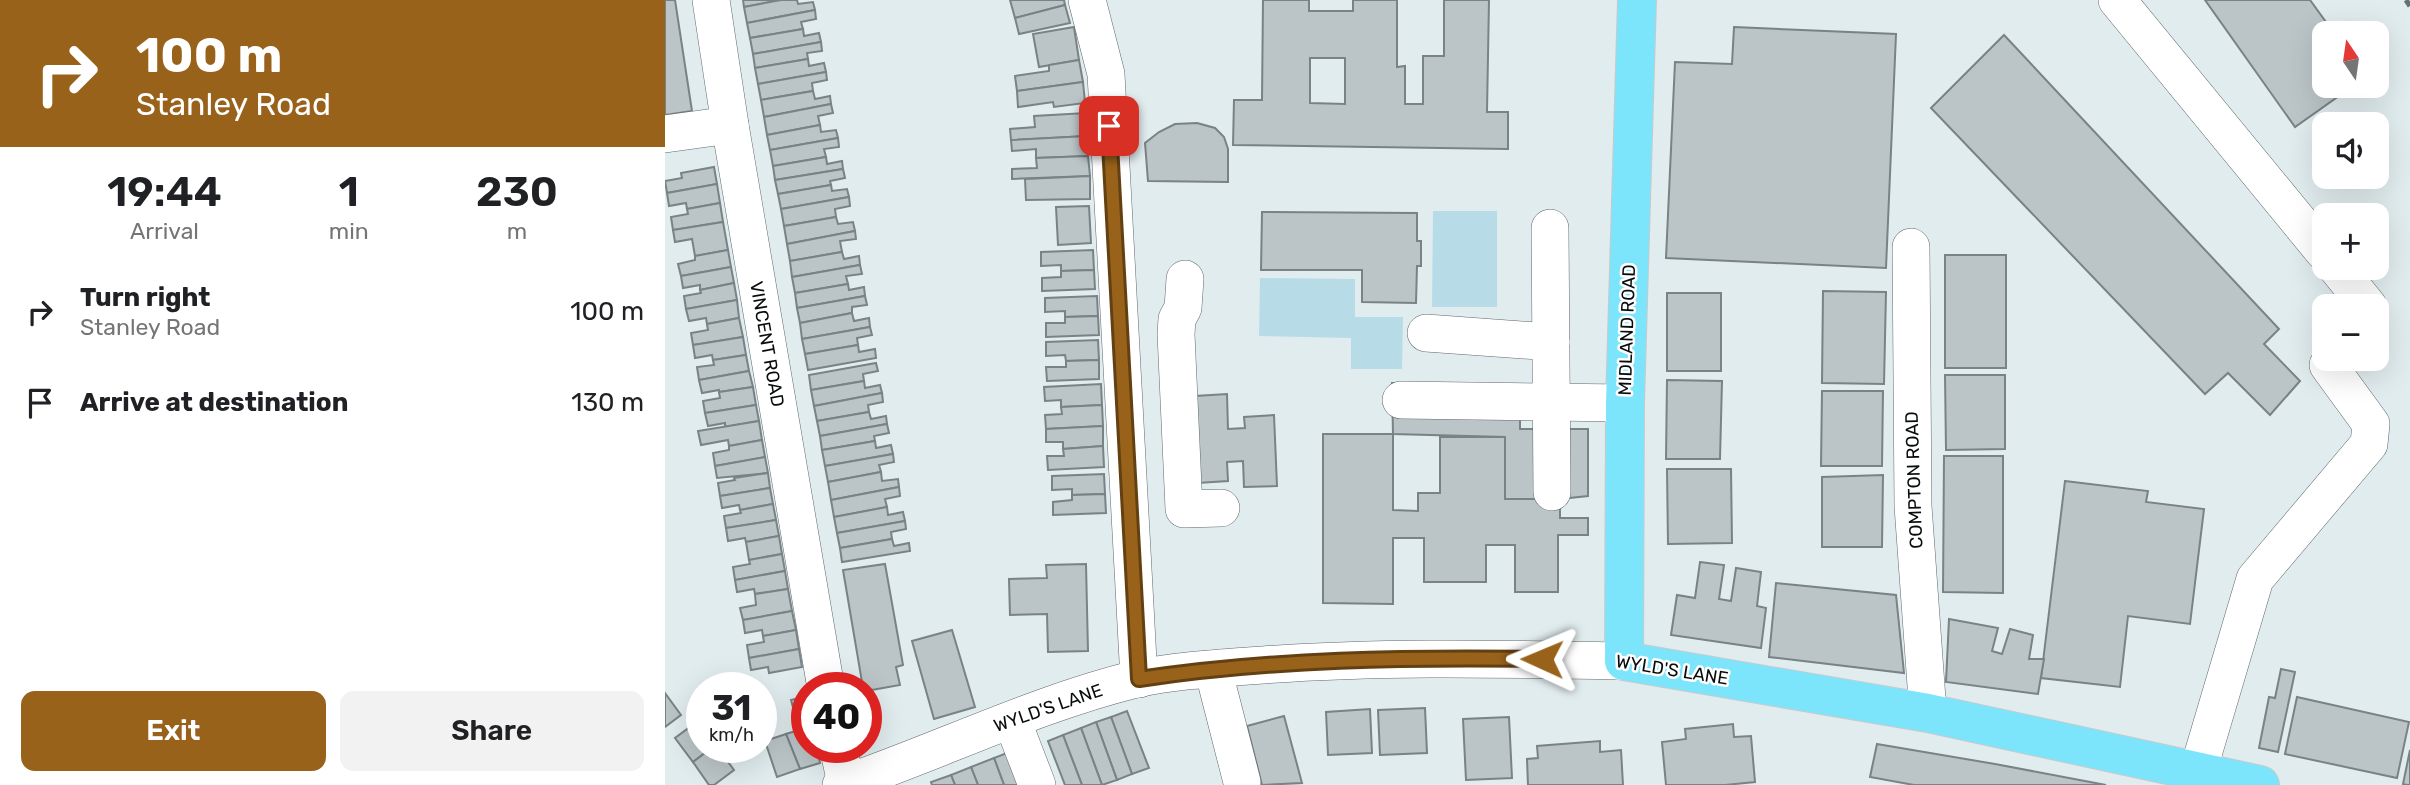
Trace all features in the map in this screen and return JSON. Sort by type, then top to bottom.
[{"type":"main road","name":"MIDLAND ROAD","points":[[1624,661],[1625,403],[1637,0]]},
{"type":"main road","name":"WYLD'S LANE","points":[[1624,661],[1928,713],[2153,773],[2198,771],[2260,785]]},
{"type":"street","name":"VINCENT ROAD","points":[[711,0],[823,672]]},
{"type":"street","points":[[1087,0],[1106,74],[1139,679]]},
{"type":"street","points":[[2117,0],[2312,237]]},
{"type":"street","points":[[665,134],[730,125]]},
{"type":"street","points":[[1550,228],[1552,492]]},
{"type":"street","name":"COMPTON ROAD","points":[[1911,247],[1913,506],[1928,713]]},
{"type":"street","points":[[1185,279],[1183,308],[1177,319],[1176,334],[1184,509],[1221,508]]},
{"type":"street","points":[[2347,280],[2358,294]]},
{"type":"street","points":[[1426,333],[1551,342]]},
{"type":"street","points":[[2198,771],[2255,579],[2369,444],[2371,425],[2332,371]]},
{"type":"street","points":[[1401,400],[1625,403]]},
{"type":"street","name":"WYLD'S LANE","points":[[843,784],[1081,694],[1139,679],[1213,669],[1302,662],[1389,659],[1624,661]]},
{"type":"street","points":[[1213,669],[1242,782]]},
{"type":"street","points":[[1012,720],[1037,785]]},
{"type":"street","points":[[840,763],[843,784]]},
{"type":"shaded area","points":[[1433,211],[1497,211],[1497,307],[1432,307]]},
{"type":"shaded area","points":[[1260,278],[1355,279],[1355,317],[1403,317],[1402,369],[1351,369],[1351,338],[1259,336]]},
{"type":"building","points":[[665,0],[675,0],[692,111],[665,115]]},
{"type":"building","points":[[743,0],[781,0],[744,7]]},
{"type":"building","points":[[797,0],[798,4],[813,2],[815,10],[747,23],[744,7]]},
{"type":"building","points":[[1010,0],[1064,0],[1065,5],[1015,18]]},
{"type":"building","points":[[1263,0],[1309,0],[1309,11],[1353,11],[1353,0],[1397,0],[1397,67],[1405,66],[1405,104],[1423,104],[1423,56],[1444,56],[1444,0],[1489,0],[1487,112],[1508,112],[1508,149],[1233,145],[1234,100],[1262,100]],"holes":[[[1310,58],[1345,58],[1345,104],[1310,103]]]},
{"type":"building","points":[[2205,0],[2310,0],[2325,21],[2312,21],[2312,98],[2336,98],[2316,112],[2312,112],[2312,115],[2295,127]]},
{"type":"building","points":[[1065,5],[1070,23],[1019,34],[1015,18]]},
{"type":"building","points":[[815,10],[816,19],[801,22],[803,29],[750,38],[747,23]]},
{"type":"building","points":[[1074,27],[1079,60],[1039,67],[1033,34]]},
{"type":"building","points":[[1734,27],[1896,34],[1886,268],[1666,258],[1675,62],[1732,64]]},
{"type":"building","points":[[803,29],[804,36],[819,33],[821,42],[753,54],[750,38]]},
{"type":"building","points":[[2004,35],[2279,329],[2264,344],[2300,381],[2270,415],[2228,373],[2205,394],[1931,108]]},
{"type":"building","points":[[821,42],[822,51],[807,53],[808,59],[755,68],[753,54]]},
{"type":"building","points":[[808,59],[809,66],[824,63],[826,72],[758,84],[755,68]]},
{"type":"building","points":[[1079,60],[1083,82],[1017,91],[1015,76],[1049,71],[1049,65]]},
{"type":"building","points":[[826,72],[827,80],[812,83],[813,91],[761,100],[758,84]]},
{"type":"building","points":[[1083,82],[1085,103],[1054,107],[1053,102],[1018,107],[1017,91]]},
{"type":"building","points":[[813,91],[815,99],[830,96],[831,104],[764,117],[761,100]]},
{"type":"building","points":[[831,104],[833,113],[818,116],[820,125],[767,135],[764,117]]},
{"type":"building","points":[[1086,113],[1087,136],[1011,140],[1010,129],[1035,127],[1034,116]]},
{"type":"building","points":[[1197,123],[1215,128],[1224,137],[1228,149],[1228,182],[1148,181],[1145,143],[1175,124]]},
{"type":"building","points":[[820,125],[821,132],[836,130],[838,138],[770,150],[767,135]]},
{"type":"building","points":[[1087,136],[1088,156],[1036,158],[1036,149],[1012,151],[1011,140]]},
{"type":"building","points":[[838,138],[839,147],[824,149],[826,157],[773,166],[770,150]]},
{"type":"building","points":[[1088,156],[1090,176],[1012,179],[1012,169],[1037,168],[1036,158]]},
{"type":"building","points":[[826,157],[827,164],[842,161],[843,169],[775,180],[773,166]]},
{"type":"building","points":[[714,167],[717,184],[667,193],[665,181],[682,178],[681,173]]},
{"type":"building","points":[[843,169],[845,178],[830,181],[831,185],[778,194],[775,180]]},
{"type":"building","points":[[1090,176],[1090,199],[1026,200],[1025,179]]},
{"type":"building","points":[[717,184],[720,203],[687,209],[686,203],[669,206],[667,193]]},
{"type":"building","points":[[831,185],[832,191],[847,189],[849,197],[781,209],[778,194]]},
{"type":"building","points":[[849,197],[850,206],[835,209],[836,217],[784,226],[781,209]]},
{"type":"building","points":[[720,203],[723,222],[673,230],[671,217],[688,214],[687,209]]},
{"type":"building","points":[[1089,206],[1091,243],[1058,245],[1056,207]]},
{"type":"building","points":[[1262,212],[1417,213],[1417,241],[1421,241],[1421,266],[1417,266],[1416,303],[1362,302],[1362,270],[1261,270]]},
{"type":"building","points":[[836,217],[838,224],[853,222],[855,231],[787,244],[784,226]]},
{"type":"building","points":[[723,222],[728,250],[695,256],[692,239],[675,242],[673,230]]},
{"type":"building","points":[[855,231],[856,239],[840,241],[842,252],[790,261],[787,244]]},
{"type":"building","points":[[728,250],[731,267],[681,276],[678,264],[695,260],[695,256]]},
{"type":"building","points":[[1093,250],[1094,270],[1061,271],[1061,265],[1041,266],[1041,252]]},
{"type":"building","points":[[842,252],[844,259],[859,256],[860,265],[792,277],[790,261]]},
{"type":"building","points":[[1945,255],[2006,255],[2006,368],[1945,368]]},
{"type":"building","points":[[860,265],[862,274],[846,276],[848,284],[795,293],[792,277]]},
{"type":"building","points":[[731,267],[734,283],[700,290],[700,285],[683,288],[681,276]]},
{"type":"building","points":[[1094,270],[1095,289],[1042,291],[1042,278],[1061,277],[1061,271]]},
{"type":"building","points":[[734,283],[737,300],[686,309],[684,296]]},
{"type":"building","points":[[848,284],[849,290],[864,287],[865,296],[797,308],[795,293]]},
{"type":"building","points":[[1823,291],[1886,292],[1884,384],[1822,383]]},
{"type":"building","points":[[1667,293],[1721,293],[1721,371],[1667,371]]},
{"type":"building","points":[[865,296],[867,305],[852,307],[852,313],[800,323],[797,308]]},
{"type":"building","points":[[1097,296],[1098,316],[1065,317],[1065,311],[1045,312],[1045,298]]},
{"type":"building","points":[[737,300],[739,318],[707,324],[706,318],[689,321],[686,309]]},
{"type":"building","points":[[852,313],[854,321],[869,318],[870,327],[802,339],[800,323]]},
{"type":"building","points":[[1098,316],[1099,335],[1046,337],[1046,323],[1065,323],[1065,317]]},
{"type":"building","points":[[739,318],[743,337],[693,345],[691,333],[708,330],[707,324]]},
{"type":"building","points":[[870,327],[872,335],[857,338],[858,345],[805,354],[802,339]]},
{"type":"building","points":[[743,337],[746,355],[713,360],[712,355],[695,358],[693,345]]},
{"type":"building","points":[[1098,340],[1099,360],[1066,361],[1065,355],[1046,356],[1046,342]]},
{"type":"building","points":[[858,345],[859,352],[875,349],[876,358],[808,370],[805,354]]},
{"type":"building","points":[[746,355],[749,371],[699,380],[697,367],[714,365],[713,360]]},
{"type":"building","points":[[1099,360],[1099,379],[1047,381],[1046,367],[1066,367],[1066,361]]},
{"type":"building","points":[[876,363],[878,371],[863,374],[864,381],[811,390],[809,375]]},
{"type":"building","points":[[749,371],[753,387],[702,393],[699,380]]},
{"type":"building","points":[[1945,375],[2005,375],[2005,449],[1946,450]]},
{"type":"building","points":[[1667,380],[1722,381],[1720,459],[1666,459]]},
{"type":"building","points":[[864,381],[865,388],[880,385],[882,393],[814,406],[811,390]]},
{"type":"building","points":[[1392,383],[1520,385],[1520,429],[1588,429],[1588,496],[1505,499],[1505,437],[1393,434]]},
{"type":"building","points":[[1101,384],[1102,405],[1061,407],[1061,400],[1045,401],[1044,387]]},
{"type":"building","points":[[753,387],[756,405],[705,413],[703,401],[720,398],[719,392]]},
{"type":"building","points":[[1822,391],[1883,391],[1882,466],[1821,466]]},
{"type":"building","points":[[882,393],[883,402],[868,405],[869,412],[817,421],[814,406]]},
{"type":"building","points":[[1227,394],[1228,429],[1245,428],[1244,417],[1274,415],[1277,486],[1244,487],[1243,461],[1227,462],[1228,481],[1198,483],[1195,396]]},
{"type":"building","points":[[756,405],[759,421],[725,427],[725,423],[708,426],[705,413]]},
{"type":"building","points":[[1102,405],[1103,426],[1046,429],[1045,415],[1062,414],[1061,407]]},
{"type":"building","points":[[869,412],[871,419],[886,416],[887,424],[820,436],[817,421]]},
{"type":"building","points":[[759,421],[762,440],[729,446],[728,440],[701,445],[698,431]]},
{"type":"building","points":[[887,424],[889,433],[874,436],[875,441],[822,450],[820,436]]},
{"type":"building","points":[[1103,426],[1103,446],[1063,449],[1063,442],[1046,442],[1046,429]]},
{"type":"building","points":[[1323,434],[1393,434],[1393,510],[1418,511],[1418,493],[1440,493],[1440,437],[1505,437],[1505,499],[1560,499],[1560,518],[1588,518],[1588,535],[1558,535],[1558,592],[1515,592],[1515,545],[1486,545],[1486,582],[1424,582],[1424,538],[1393,538],[1393,604],[1323,603]]},
{"type":"building","points":[[762,440],[765,457],[715,466],[713,453],[729,450],[729,446]]},
{"type":"building","points":[[875,441],[876,448],[891,445],[893,454],[825,466],[822,450]]},
{"type":"building","points":[[1103,446],[1104,467],[1048,470],[1047,456],[1064,456],[1063,449]]},
{"type":"building","points":[[893,454],[894,462],[879,465],[881,472],[828,482],[825,466]]},
{"type":"building","points":[[1944,456],[2003,456],[2003,593],[1943,592]]},
{"type":"building","points":[[765,457],[768,473],[717,478],[715,466]]},
{"type":"building","points":[[1667,469],[1731,469],[1732,543],[1668,544]]},
{"type":"building","points":[[881,472],[882,481],[898,479],[899,487],[831,500],[828,482]]},
{"type":"building","points":[[768,473],[770,488],[720,496],[718,483]]},
{"type":"building","points":[[1104,474],[1105,494],[1072,495],[1072,489],[1052,490],[1052,476]]},
{"type":"building","points":[[1883,475],[1882,547],[1822,547],[1822,477]]},
{"type":"building","points":[[2065,481],[2148,491],[2146,502],[2204,509],[2190,624],[2128,616],[2120,687],[2041,678]]},
{"type":"building","points":[[899,487],[900,496],[885,499],[887,507],[834,517],[831,500]]},
{"type":"building","points":[[770,488],[773,504],[740,510],[739,505],[722,508],[720,496]]},
{"type":"building","points":[[1105,494],[1106,513],[1053,515],[1053,502],[1072,500],[1072,495]]},
{"type":"building","points":[[773,504],[776,520],[726,528],[724,516]]},
{"type":"building","points":[[887,507],[888,515],[903,512],[905,521],[837,533],[834,517]]},
{"type":"building","points":[[776,520],[779,536],[746,542],[745,538],[728,541],[726,528]]},
{"type":"building","points":[[905,521],[906,529],[891,532],[892,539],[840,548],[837,533]]},
{"type":"building","points":[[779,536],[782,554],[749,560],[746,542]]},
{"type":"building","points":[[892,539],[894,546],[909,543],[910,551],[842,562],[840,548]]},
{"type":"building","points":[[782,554],[785,571],[735,580],[733,567],[750,564],[749,560]]},
{"type":"building","points":[[1700,562],[1724,565],[1719,599],[1731,601],[1736,568],[1761,572],[1757,606],[1766,608],[1761,648],[1671,635],[1677,595],[1695,598]]},
{"type":"building","points":[[885,564],[903,665],[896,667],[900,685],[882,688],[882,672],[860,672],[843,570]]},
{"type":"building","points":[[1086,564],[1088,651],[1048,652],[1047,614],[1010,615],[1009,579],[1047,578],[1046,565]]},
{"type":"building","points":[[785,571],[788,589],[755,594],[754,589],[737,592],[735,580]]},
{"type":"building","points":[[1776,583],[1896,595],[1904,673],[1769,657]]},
{"type":"building","points":[[788,589],[792,611],[743,620],[740,608],[756,605],[755,594]]},
{"type":"building","points":[[792,611],[796,630],[763,636],[762,630],[745,633],[743,620]]},
{"type":"building","points":[[1949,619],[1998,628],[1992,651],[2002,654],[2010,629],[2033,635],[2029,659],[2044,659],[2038,694],[1946,682]]},
{"type":"building","points":[[796,630],[799,649],[749,658],[747,645],[764,642],[763,636]]},
{"type":"building","points":[[952,630],[975,707],[934,719],[912,641]]},
{"type":"building","points":[[799,649],[802,667],[774,672],[769,672],[768,667],[751,670],[749,658]]},
{"type":"building","points":[[2281,669],[2295,672],[2278,752],[2259,748],[2269,697],[2275,698]]},
{"type":"building","points":[[665,693],[681,715],[665,727]]},
{"type":"building","points":[[2297,697],[2409,722],[2397,778],[2285,754]]},
{"type":"building","points":[[1425,708],[1427,753],[1380,755],[1378,710]]},
{"type":"building","points":[[1370,709],[1372,753],[1328,755],[1326,712]]},
{"type":"building","points":[[1127,711],[1149,768],[1132,774],[1111,717]]},
{"type":"building","points":[[1284,716],[1302,783],[1262,785],[1247,726]]},
{"type":"building","points":[[1111,717],[1132,774],[1117,780],[1096,722]]},
{"type":"building","points":[[1509,717],[1512,778],[1466,780],[1463,719]]},
{"type":"building","points":[[1096,722],[1117,780],[1102,785],[1081,728]]},
{"type":"building","points":[[1733,724],[1734,737],[1751,736],[1755,782],[1666,785],[1662,742],[1686,739],[1685,729]]},
{"type":"building","points":[[1081,728],[1102,785],[1082,785],[1063,735]]},
{"type":"building","points":[[686,730],[686,753],[675,738]]},
{"type":"building","points":[[791,732],[791,746],[786,734]]},
{"type":"building","points":[[786,734],[791,746],[791,763],[798,763],[800,769],[777,777],[772,763],[777,763],[777,737]]},
{"type":"building","points":[[1063,735],[1082,785],[1065,785],[1048,741]]},
{"type":"building","points":[[1600,741],[1600,752],[1621,750],[1623,785],[1528,785],[1527,759],[1538,758],[1537,746]]},
{"type":"building","points":[[1877,744],[2106,785],[1914,785],[1870,777]]},
{"type":"building","points":[[2410,750],[2410,785],[2407,785],[2403,784]]},
{"type":"building","points":[[1012,751],[1025,785],[1004,785],[994,758]]},
{"type":"building","points":[[994,758],[1004,785],[978,785],[971,767]]},
{"type":"building","points":[[694,763],[729,763],[734,770],[714,785],[709,785]]},
{"type":"building","points":[[798,763],[820,763],[800,769]]},
{"type":"building","points":[[971,767],[978,785],[955,785],[951,775]]},
{"type":"building","points":[[951,775],[955,785],[932,785],[931,782]]},
{"type":"railway","points":[[2406,0],[2410,6]]},
{"type":"route","points":[[1109,126],[1139,679],[1196,670],[1302,662],[1542,659]]}]
